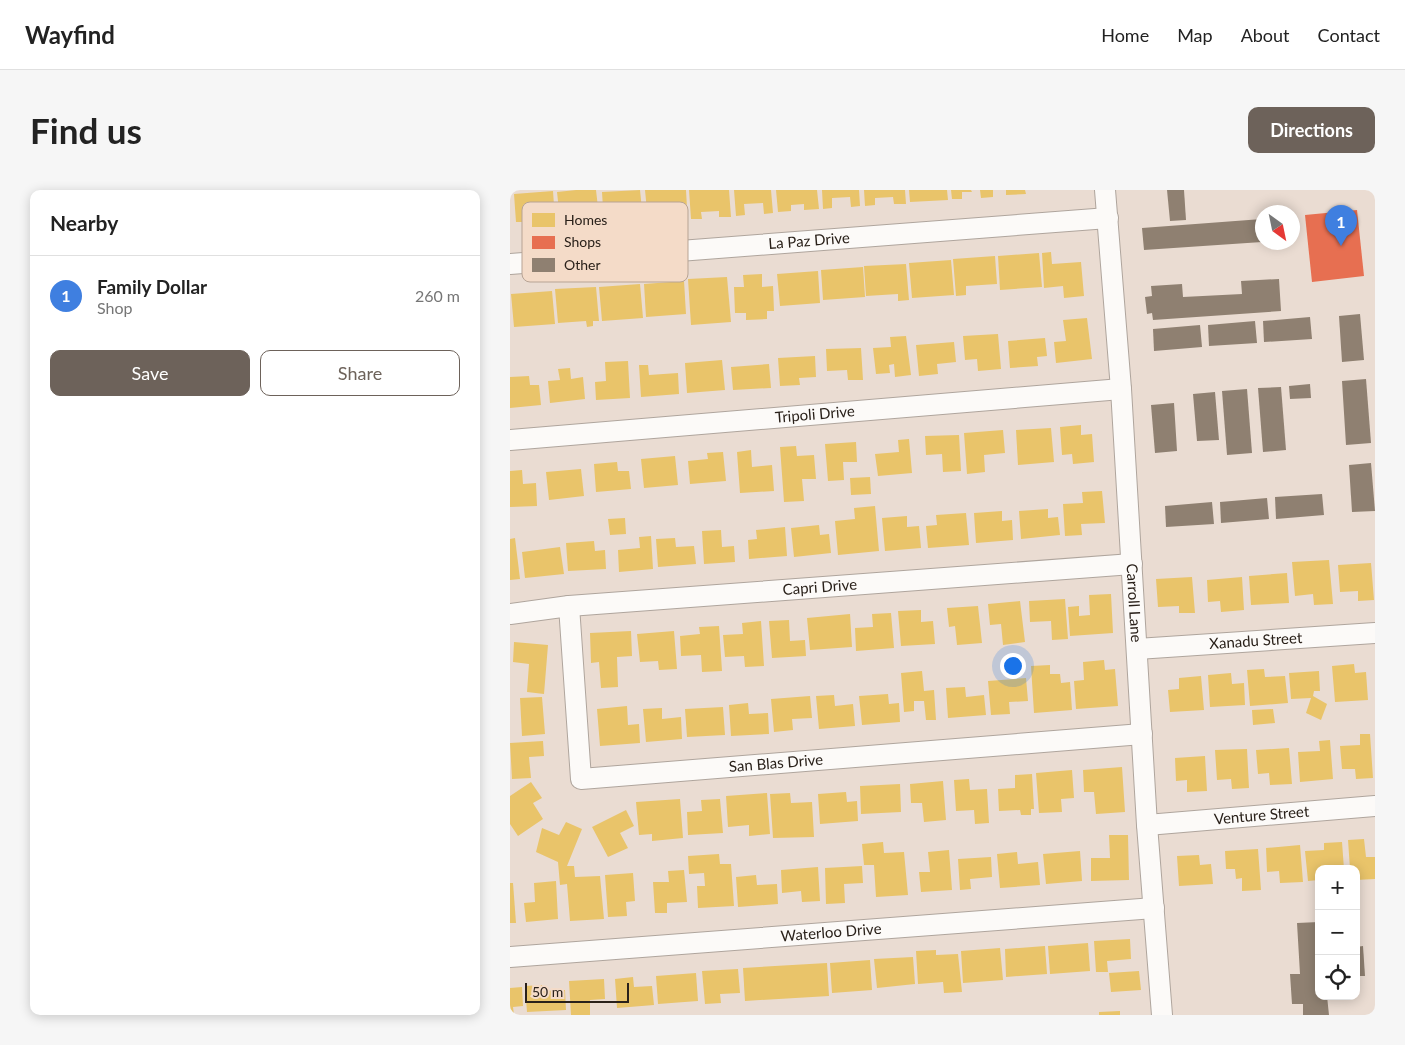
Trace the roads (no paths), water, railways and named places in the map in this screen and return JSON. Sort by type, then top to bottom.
[{"type":"street","name":"Carroll Lane","points":[[1105,190],[1121,389],[1147,825],[1162,1015]]},
{"type":"street","name":"La Paz Drive","points":[[688,250],[1108,218]]},
{"type":"street","name":"Tripoli Drive","points":[[510,440],[1121,389]]},
{"type":"street","name":"Capri Drive","points":[[510,614],[569,606],[1132,564]]},
{"type":"street","name":"San Blas Drive","points":[[569,606],[581,779],[1142,734]]},
{"type":"street","name":"Xanadu Street","points":[[1137,649],[1375,633]]},
{"type":"street","name":"Venture Street","points":[[1147,825],[1375,806]]},
{"type":"street","name":"Waterloo Drive","points":[[510,957],[1154,908]]},
{"type":"place","name":"Family Dollar","points":[[1341,246]]}]
